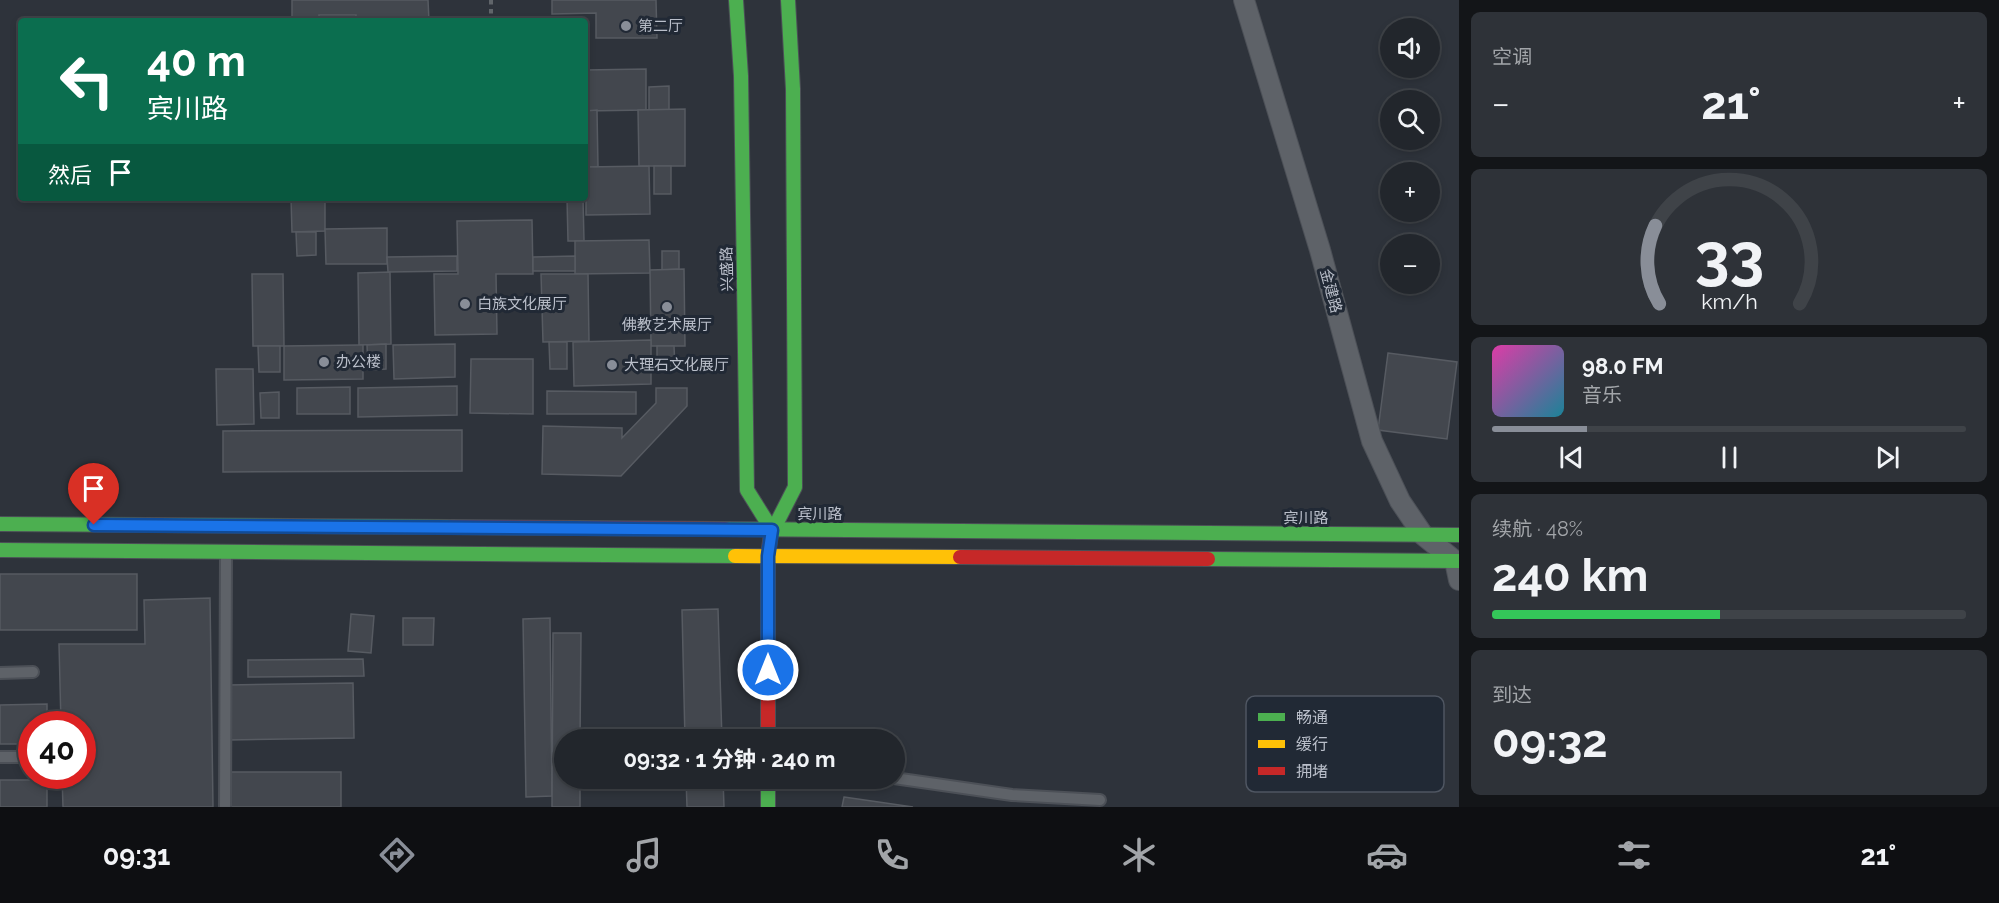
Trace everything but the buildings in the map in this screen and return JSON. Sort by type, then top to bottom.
[{"type":"main road","name":"兴盛路","points":[[736,0],[741,76],[747,490],[772,530]]},
{"type":"main road","points":[[768,729],[768,556],[772,530],[795,487],[793,89],[788,0]]},
{"type":"main road","points":[[723,22],[741,76]]},
{"type":"main road","name":"宾川路","points":[[0,524],[1459,535]]},
{"type":"main road","points":[[0,550],[768,556],[1458,567]]},
{"type":"main road","points":[[768,789],[768,807]]},
{"type":"street","name":"金建路","points":[[1244,0],[1320,250],[1372,441],[1400,501],[1423,535],[1458,567]]},
{"type":"lane","points":[[225,807],[226,552]]},
{"type":"lane","points":[[0,673],[33,672]]},
{"type":"lane","points":[[0,757],[18,757]]},
{"type":"lane","points":[[905,780],[1012,795],[1100,800]]},
{"type":"path","points":[[491,0],[491,18]]},
{"type":"traffic: fast","points":[[736,0],[741,76],[747,490],[772,530]]},
{"type":"traffic: fast","points":[[771,534],[795,487],[793,89],[788,0]]},
{"type":"traffic: fast","points":[[0,524],[451,527]]},
{"type":"traffic: fast","points":[[725,529],[1459,535]]},
{"type":"traffic: fast","points":[[0,550],[735,556]]},
{"type":"traffic: fast","points":[[1208,559],[1459,561]]},
{"type":"traffic: fast","points":[[768,789],[768,807]]},
{"type":"traffic: slow","points":[[735,556],[960,557]]},
{"type":"traffic: jam","points":[[451,527],[725,529]]},
{"type":"traffic: jam","points":[[768,729],[768,556],[771,534]]},
{"type":"traffic: jam","points":[[960,557],[1208,559]]},
{"type":"place","name":"第二厅","points":[[626,26]]},
{"type":"place","name":"白族文化展厅","points":[[465,304]]},
{"type":"place","name":"佛教艺术展厅","points":[[667,307]]},
{"type":"place","name":"办公楼","points":[[324,362]]},
{"type":"place","name":"大理石文化展厅","points":[[612,365]]},
{"type":"route","points":[[94,525],[772,530],[768,556],[768,670]]}]
